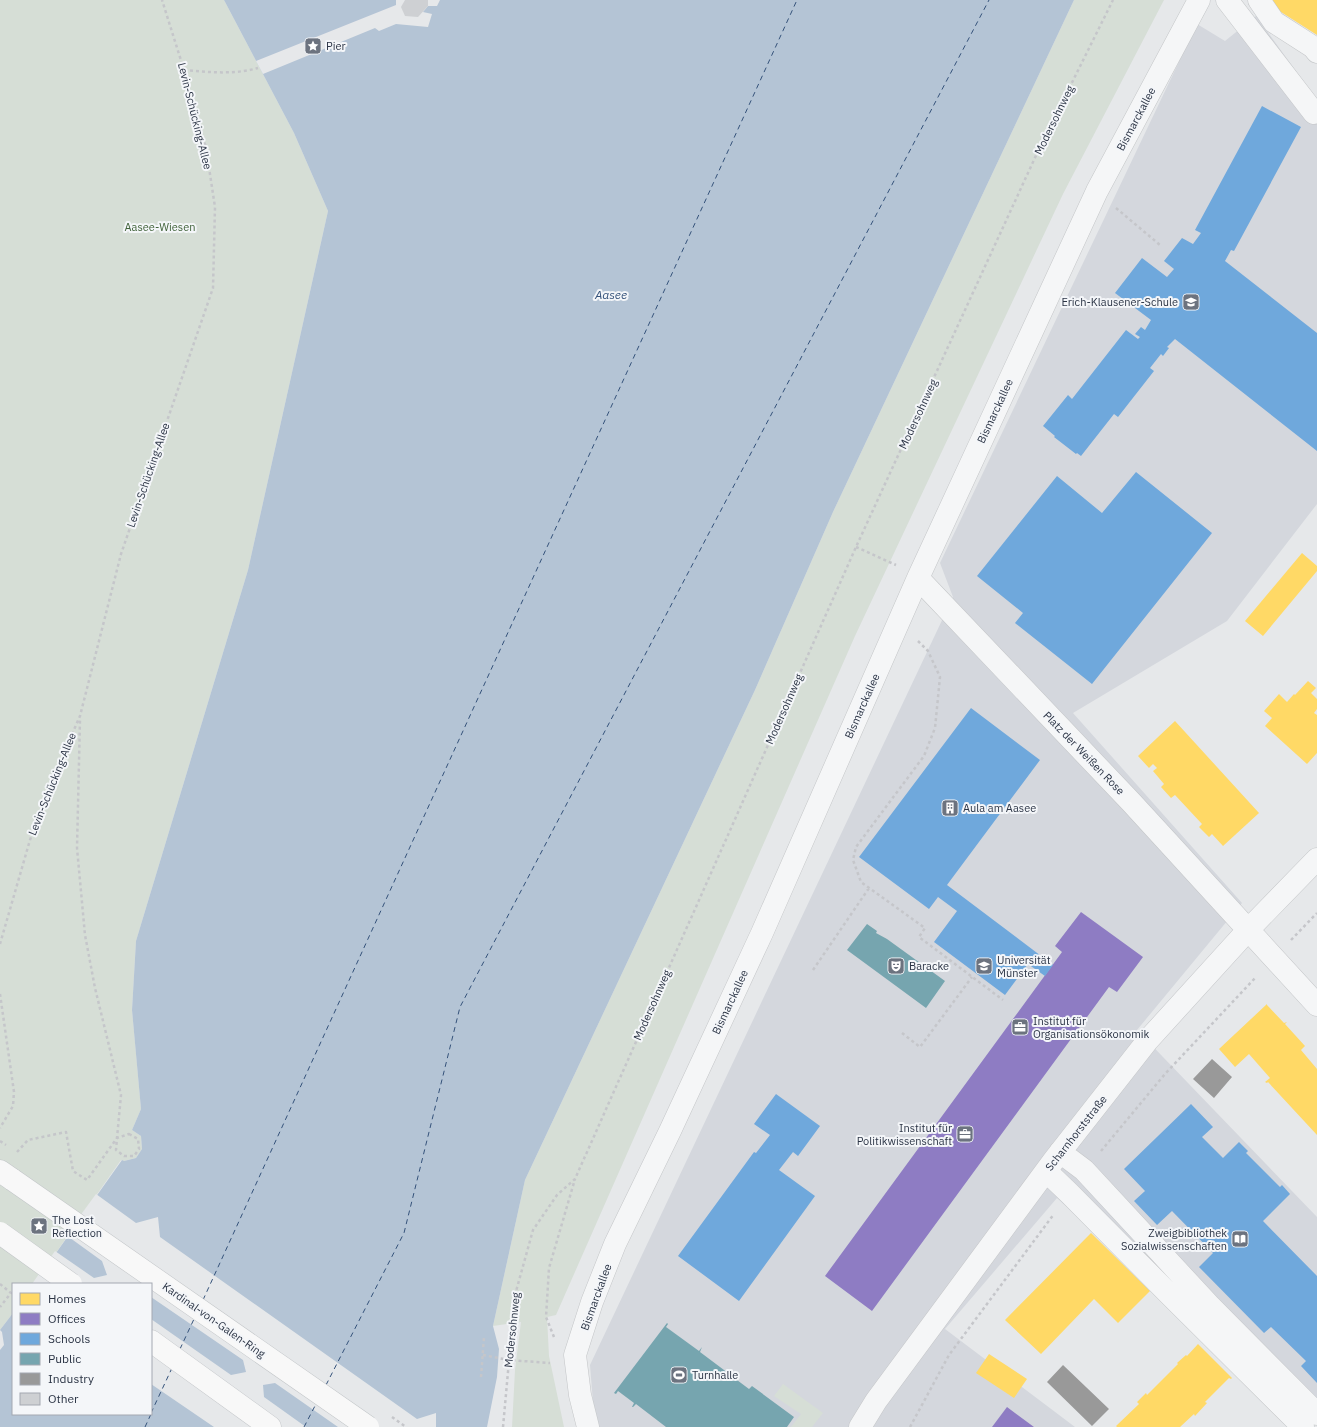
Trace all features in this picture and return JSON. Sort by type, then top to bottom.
[{"type":"main road","name":"Kardinal-von-Galen-Ring","points":[[7,1175],[368,1427]]},
{"type":"main road","points":[[0,1233],[70,1283]]},
{"type":"main road","points":[[152,1342],[270,1427]]},
{"type":"street","name":"Bismarckallee","points":[[588,1427],[580,1395],[575,1355],[592,1302],[616,1244],[670,1132],[762,933],[899,622],[909,573],[1097,191],[1200,0]]},
{"type":"street","points":[[1227,0],[1314,113]]},
{"type":"street","points":[[1259,0],[1274,22],[1313,47],[1317,52]]},
{"type":"street","name":"Platz der Weißen Rose","points":[[909,573],[1131,802],[1317,1005]]},
{"type":"street","name":"Scharnhorststraße","points":[[860,1427],[876,1401],[1060,1152],[1148,1040],[1248,930],[1317,859]]},
{"type":"street","points":[[1060,1152],[1084,1170],[1209,1305],[1317,1414]]},
{"type":"street","points":[[1046,1171],[1303,1427]]},
{"type":"path","name":"Levin-Schücking-Allee","points":[[0,944],[30,840],[50,784],[80,716],[121,554],[213,288],[215,207],[206,148],[162,0]]},
{"type":"path","name":"Modersohnweg","points":[[503,1427],[515,1295],[533,1230],[556,1195],[575,1179],[856,547],[1039,149],[1113,0]]},
{"type":"path","points":[[184,70],[223,73],[246,72],[258,68]]},
{"type":"path","points":[[1097,191],[1160,245]]},
{"type":"path","points":[[856,547],[909,573]]},
{"type":"path","points":[[899,622],[928,651],[940,677],[936,728],[924,756],[856,847],[853,860],[861,882],[925,928],[919,937],[1003,1000]]},
{"type":"path","points":[[16,1154],[28,1140],[66,1132],[73,1171],[87,1180],[117,1138],[129,1134],[138,1139],[139,1149],[134,1156],[124,1156],[116,1150],[117,1138],[121,1095],[95,988],[88,950],[77,848],[80,716]]},
{"type":"path","points":[[813,970],[869,888]]},
{"type":"path","points":[[902,1033],[920,1047],[972,977]]},
{"type":"path","points":[[0,994],[14,1092],[14,1106],[0,1128]]},
{"type":"path","points":[[555,1338],[546,1316],[549,1268],[575,1179]]},
{"type":"path","points":[[0,1284],[11,1293],[0,1307]]},
{"type":"path","points":[[481,1377],[484,1337]]},
{"type":"path","points":[[483,1356],[509,1360],[552,1363]]},
{"type":"shaded area","name":"Universität Münster","points":[[1256,16],[1317,100],[1317,504],[1227,621],[1073,713],[1242,903],[1137,1030],[1317,1217],[1317,1403],[1299,1421],[1057,1198],[945,1329],[1075,1427],[595,1427],[590,1365],[953,597],[940,563],[1197,24],[1225,41]]},
{"type":"green space","name":"Aasee-Wiesen","points":[[0,0],[224,0],[294,133],[328,211],[248,570],[136,941],[132,1010],[141,1109],[132,1130],[141,1136],[142,1149],[136,1158],[124,1161],[121,1160],[35,1283],[12,1283],[12,1314],[0,1330]]},
{"type":"green space","points":[[1074,0],[1164,0],[1063,194],[855,636],[556,1315],[547,1317],[549,1356],[564,1427],[512,1427],[515,1370],[521,1322],[493,1326],[525,1180],[755,690],[833,512]]},
{"type":"green space","points":[[783,1384],[823,1413],[812,1427],[791,1427],[801,1414],[774,1396]]},
{"type":"water","name":"Aasee","points":[[224,0],[1074,0],[833,512],[755,690],[525,1180],[493,1326],[499,1349],[497,1377],[487,1427],[0,1427],[0,1350],[4,1345],[2,1332],[0,1330],[12,1314],[12,1415],[152,1415],[152,1283],[35,1283],[122,1160],[124,1161],[136,1158],[142,1149],[141,1136],[132,1130],[141,1109],[132,1010],[136,941],[248,570],[328,211],[294,133]]},
{"type":"pier","name":"Pier","points":[[396,0],[440,0],[437,6],[428,6],[423,12],[432,14],[428,27],[396,24],[379,31],[375,28],[263,74],[256,61],[396,5]]},
{"type":"pier","points":[[96,1194],[136,1223],[158,1217],[160,1237],[417,1419],[436,1413],[436,1427],[338,1427],[275,1383],[263,1385],[264,1397],[306,1427],[214,1427],[152,1385],[152,1320],[231,1375],[246,1372],[243,1360],[152,1298],[152,1283],[33,1283],[55,1251],[94,1278],[107,1275],[102,1261],[66,1235]]},
{"type":"building: Homes","points":[[1270,0],[1317,0],[1317,35],[1270,5]]},
{"type":"building: Homes","points":[[1302,553],[1317,566],[1317,571],[1263,636],[1245,621]]},
{"type":"building: Homes","points":[[1308,681],[1316,688],[1311,693],[1317,699],[1317,709],[1314,713],[1317,715],[1317,753],[1307,764],[1265,726],[1272,718],[1264,711],[1279,694],[1287,702]]},
{"type":"building: Homes","points":[[1175,721],[1259,813],[1223,846],[1212,834],[1209,837],[1199,827],[1202,824],[1175,795],[1171,798],[1161,787],[1164,784],[1153,771],[1157,768],[1153,764],[1149,768],[1138,756]]},
{"type":"building: Homes","points":[[1267,1004],[1284,1023],[1287,1022],[1285,1024],[1305,1046],[1301,1050],[1317,1069],[1317,1135],[1268,1082],[1265,1082],[1270,1078],[1249,1054],[1235,1067],[1219,1049]]},
{"type":"building: Homes","points":[[1091,1233],[1150,1291],[1118,1323],[1094,1299],[1041,1354],[1005,1320]]},
{"type":"building: Homes","points":[[1198,1344],[1232,1378],[1229,1378],[1205,1402],[1207,1403],[1195,1416],[1194,1414],[1180,1427],[1117,1427],[1116,1426],[1139,1404],[1137,1402],[1146,1393],[1147,1395],[1178,1364],[1177,1363],[1186,1355],[1187,1356]]},
{"type":"building: Homes","points":[[989,1354],[1027,1379],[1014,1398],[976,1373]]},
{"type":"building: Offices","name":"Institut für Politikwissenschaft","points":[[1081,912],[1143,957],[1117,992],[1109,987],[872,1311],[825,1276],[1062,952],[1055,946]]},
{"type":"building: Offices","points":[[1007,1407],[1034,1427],[992,1427]]},
{"type":"building: Schools","points":[[1262,106],[1301,127],[1234,251],[1231,250],[1225,261],[1317,333],[1317,451],[1175,339],[1167,347],[1169,348],[1163,356],[1161,354],[1150,368],[1154,371],[1118,417],[1114,414],[1081,456],[1077,453],[1076,454],[1054,437],[1055,436],[1043,426],[1068,395],[1072,399],[1126,330],[1138,339],[1140,337],[1135,334],[1141,327],[1145,330],[1151,320],[1115,293],[1142,258],[1167,277],[1174,269],[1164,261],[1182,238],[1193,244],[1201,233],[1195,230]]},
{"type":"building: Schools","points":[[1136,472],[1212,533],[1092,684],[1015,623],[1023,613],[977,576],[1057,476],[1102,513]]},
{"type":"building: Schools","name":"Aula am Aasee","points":[[971,708],[1040,760],[947,885],[1053,965],[1045,976],[1028,964],[1005,995],[934,942],[957,911],[938,897],[929,909],[859,857]]},
{"type":"building: Schools","points":[[776,1094],[820,1126],[798,1156],[793,1152],[779,1170],[815,1196],[739,1301],[678,1256],[754,1152],[756,1153],[770,1135],[754,1124]]},
{"type":"building: Schools","name":"Zweigbibliothek Sozialwissenschaften","points":[[1191,1104],[1213,1127],[1202,1137],[1223,1158],[1239,1142],[1248,1151],[1246,1153],[1280,1187],[1282,1185],[1290,1194],[1263,1221],[1317,1276],[1317,1383],[1301,1366],[1306,1361],[1271,1327],[1264,1333],[1199,1267],[1213,1253],[1172,1211],[1157,1225],[1134,1201],[1145,1191],[1124,1169]]},
{"type":"building: Public","name":"Baracke","points":[[867,924],[877,931],[876,933],[887,939],[945,981],[926,1008],[847,950]]},
{"type":"building: Public","name":"Turnhalle","points":[[667,1323],[668,1324],[666,1327],[699,1351],[702,1347],[700,1352],[732,1376],[736,1372],[733,1377],[749,1389],[752,1386],[794,1417],[787,1427],[666,1427],[636,1404],[632,1407],[634,1403],[618,1391],[616,1394],[614,1393]]},
{"type":"building: Industry","points":[[1212,1059],[1232,1077],[1214,1098],[1193,1079]]},
{"type":"building: Industry","points":[[1063,1365],[1109,1409],[1092,1426],[1047,1382]]},
{"type":"building: Other","points":[[405,0],[428,0],[428,6],[418,17],[405,16],[401,7]]},
{"type":"ferry route","points":[[203,1300],[797,0]]},
{"type":"ferry route","points":[[326,1385],[404,1233],[460,1007],[989,0]]},
{"type":"ferry route","points":[[180,1349],[194,1319]]},
{"type":"ferry route","points":[[152,1411],[172,1368]]},
{"type":"ferry route","points":[[304,1427],[316,1404]]},
{"type":"ferry route","points":[[145,1427],[151,1415]]},
{"type":"place","name":"Pier","points":[[313,46]]},
{"type":"place","name":"Erich-Klausener-Schule","points":[[1191,302]]},
{"type":"place","name":"Aula am Aasee","points":[[950,808]]},
{"type":"place","name":"Baracke","points":[[896,966]]},
{"type":"place","name":"Universität Münster","points":[[984,966]]},
{"type":"place","name":"Institut für Organisationsökonomik","points":[[1020,1027]]},
{"type":"place","name":"Institut für Politikwissenschaft","points":[[965,1134]]},
{"type":"place","name":"The Lost Reflection","points":[[39,1226]]},
{"type":"place","name":"Zweigbibliothek Sozialwissenschaften","points":[[1240,1239]]},
{"type":"place","name":"Turnhalle","points":[[679,1375]]}]
